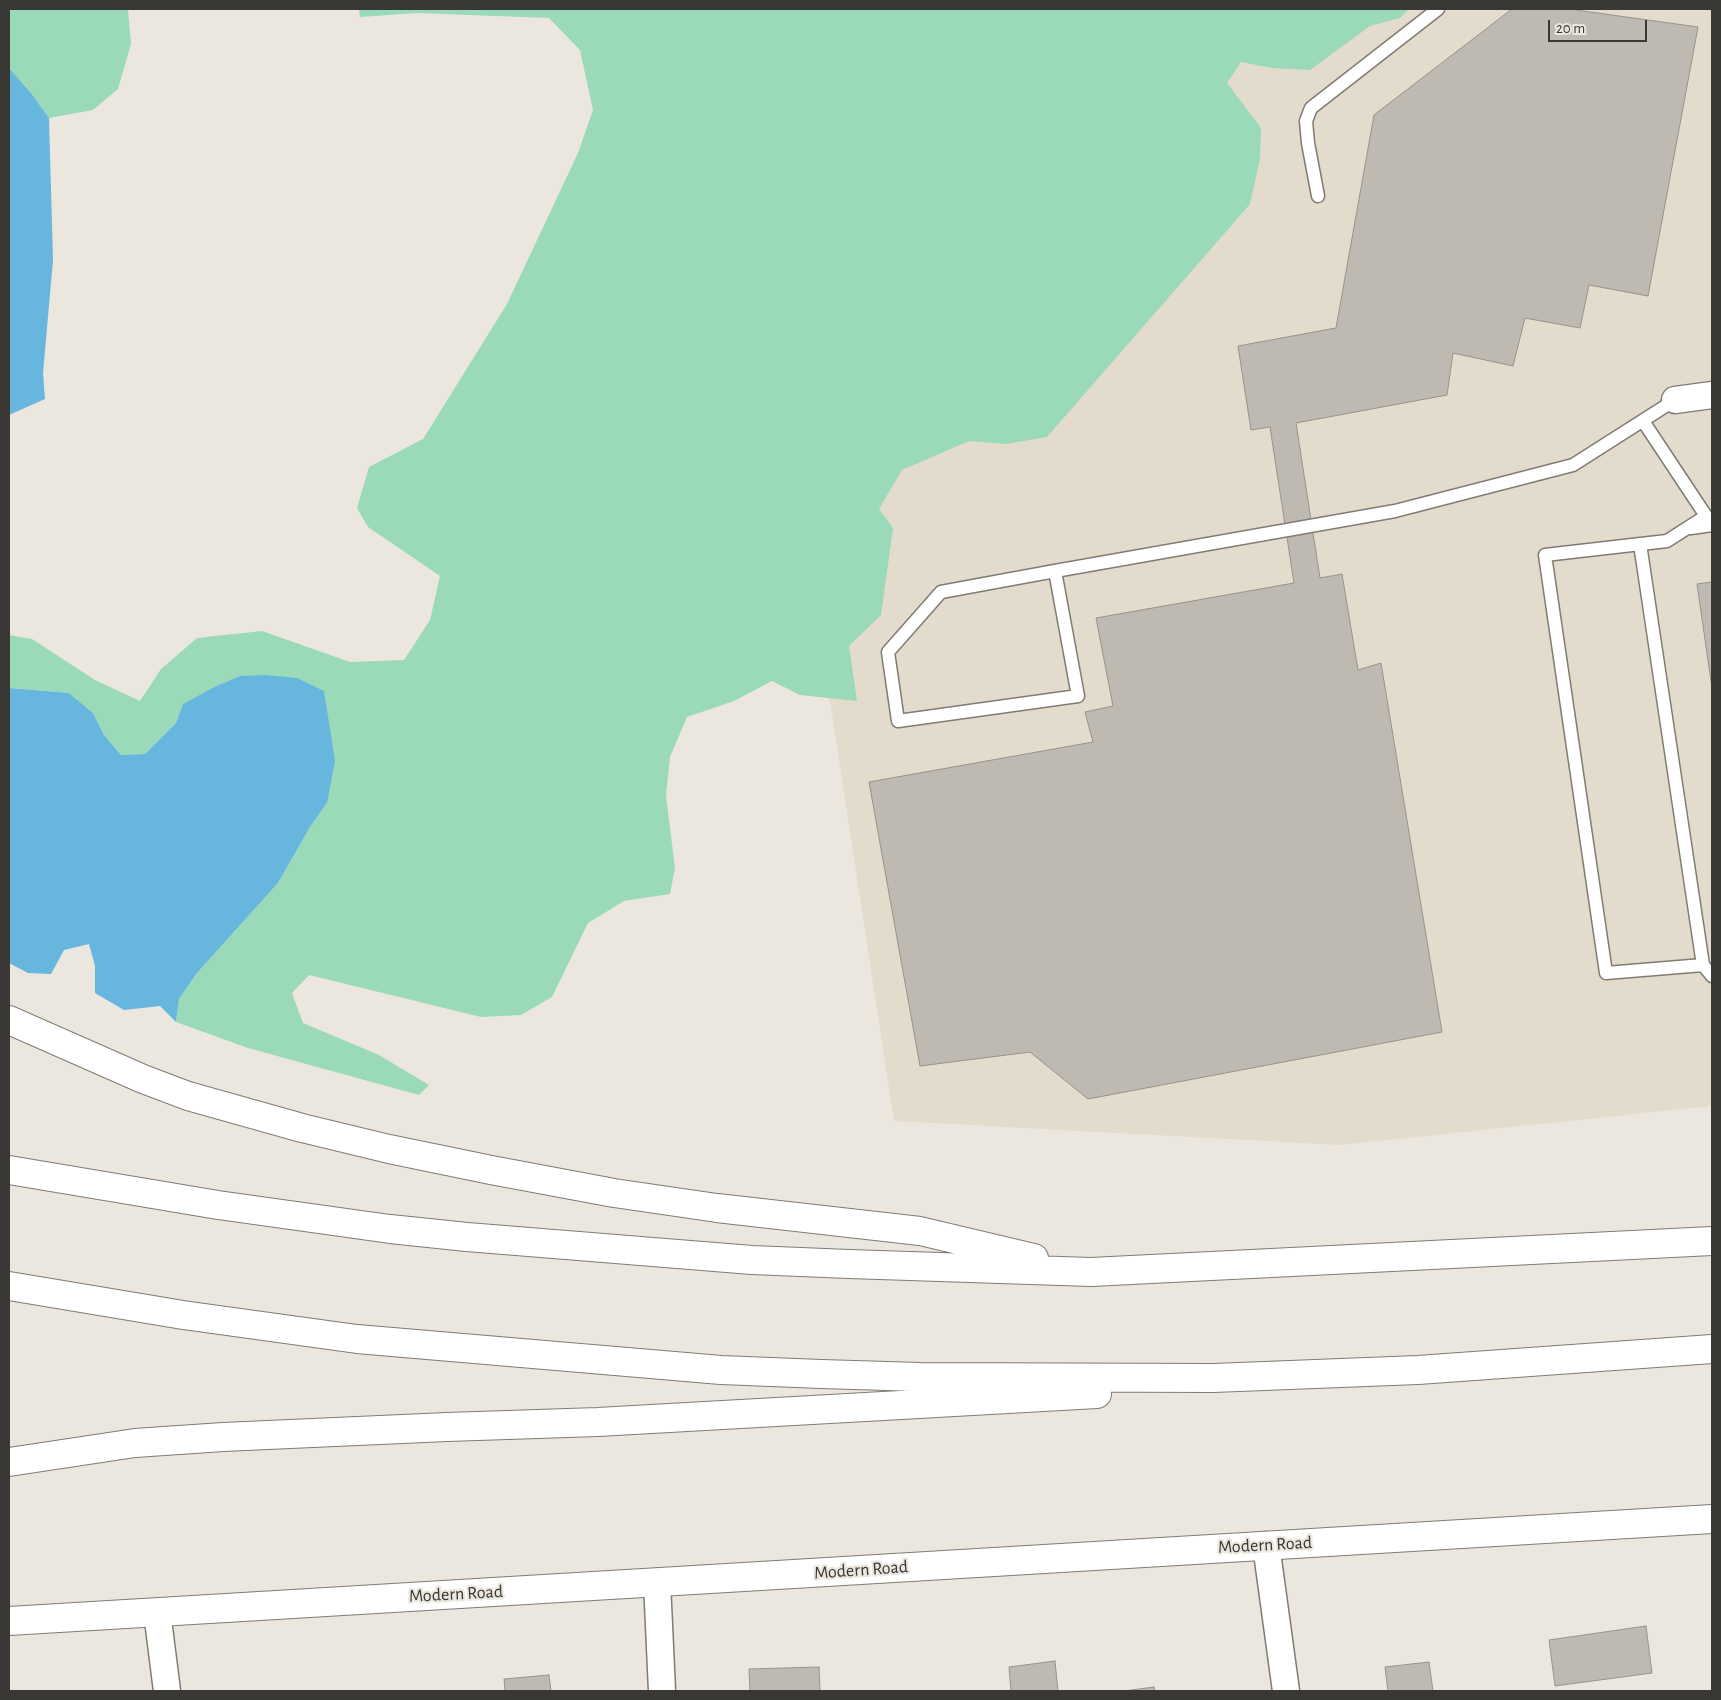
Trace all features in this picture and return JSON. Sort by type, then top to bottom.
[{"type":"main road","points":[[9,1020],[143,1079],[188,1096],[302,1128],[389,1149],[614,1193],[717,1208],[920,1231],[1091,1272]]},
{"type":"main road","points":[[9,1170],[126,1191],[304,1218],[467,1237],[752,1260],[1091,1272],[1712,1241]]},
{"type":"main road","points":[[9,1286],[183,1315],[356,1339],[751,1371],[920,1377],[1213,1378],[1418,1370],[1546,1362]]},
{"type":"main road","points":[[9,1462],[135,1443],[223,1437],[446,1426],[598,1422],[1022,1400],[1712,1349]]},
{"type":"main road","name":"Modern Road","points":[[9,1621],[1712,1519]]},
{"type":"street","points":[[1675,400],[1712,395]]},
{"type":"street","points":[[1266,1545],[1286,1691]]},
{"type":"street","points":[[657,1582],[662,1691]]},
{"type":"street","points":[[157,1612],[167,1691]]},
{"type":"lane","points":[[1318,196],[1306,121],[1311,108],[1438,9]]},
{"type":"lane","points":[[1055,572],[1078,696],[898,721],[888,652],[941,592],[1405,509],[1574,465],[1675,400]]},
{"type":"lane","points":[[1643,421],[1706,516],[1667,541],[1544,555],[1606,973],[1703,965]]},
{"type":"lane","points":[[1686,529],[1712,525]]},
{"type":"lane","points":[[1640,544],[1703,965],[1712,976]]},
{"type":"shaded area","points":[[1255,9],[1712,9],[1712,1106],[1340,1145],[894,1121],[806,543]]},
{"type":"green space","points":[[9,9],[128,9],[131,44],[118,89],[93,110],[49,118],[31,93],[9,68]]},
{"type":"green space","points":[[359,9],[1409,9],[1400,18],[1370,26],[1310,70],[1272,68],[1241,62],[1227,83],[1261,128],[1260,159],[1250,204],[1047,437],[1006,444],[969,441],[902,470],[879,509],[893,528],[881,615],[849,646],[857,701],[800,695],[772,681],[734,701],[687,717],[670,757],[666,796],[675,868],[670,894],[624,901],[588,923],[552,997],[521,1015],[481,1017],[309,975],[292,993],[303,1023],[379,1055],[429,1085],[419,1095],[248,1048],[176,1022],[179,999],[197,973],[278,883],[310,827],[327,803],[329,727],[324,691],[240,676],[214,687],[183,704],[176,723],[145,754],[121,755],[104,735],[93,713],[69,693],[9,688],[9,635],[32,639],[95,680],[140,701],[161,669],[197,638],[262,631],[350,662],[404,660],[430,620],[440,576],[368,527],[357,508],[369,467],[423,439],[507,304],[578,153],[593,110],[580,50],[549,18],[417,13],[360,17]]},
{"type":"water","points":[[9,68],[31,93],[49,118],[53,260],[43,373],[45,399],[9,415]]},
{"type":"water","points":[[265,675],[297,678],[324,691],[335,761],[327,803],[310,827],[278,883],[197,973],[179,999],[176,1022],[160,1006],[124,1010],[95,993],[95,966],[89,944],[64,950],[51,974],[28,973],[9,963],[9,688],[69,693],[93,713],[104,735],[121,755],[145,754],[176,723],[183,704],[214,687],[240,676]]},
{"type":"building","points":[[1512,9],[1569,9],[1698,27],[1648,296],[1589,285],[1580,328],[1525,318],[1513,366],[1453,353],[1447,395],[1296,423],[1320,578],[1342,574],[1358,670],[1381,663],[1442,1032],[1088,1099],[1030,1052],[920,1066],[869,782],[1093,742],[1085,712],[1113,706],[1096,618],[1294,583],[1270,427],[1251,430],[1238,346],[1336,328],[1374,115]]},
{"type":"building","points":[[1712,582],[1712,688],[1697,584]]},
{"type":"building","points":[[1646,1626],[1652,1673],[1555,1686],[1549,1640]]},
{"type":"building","points":[[1055,1661],[1058,1691],[1011,1691],[1009,1667]]},
{"type":"building","points":[[1429,1662],[1433,1691],[1388,1691],[1385,1667]]},
{"type":"building","points":[[819,1667],[820,1691],[750,1691],[749,1669]]},
{"type":"building","points":[[549,1675],[551,1691],[505,1691],[504,1679]]},
{"type":"building","points":[[1154,1687],[1155,1691],[1124,1691]]}]
